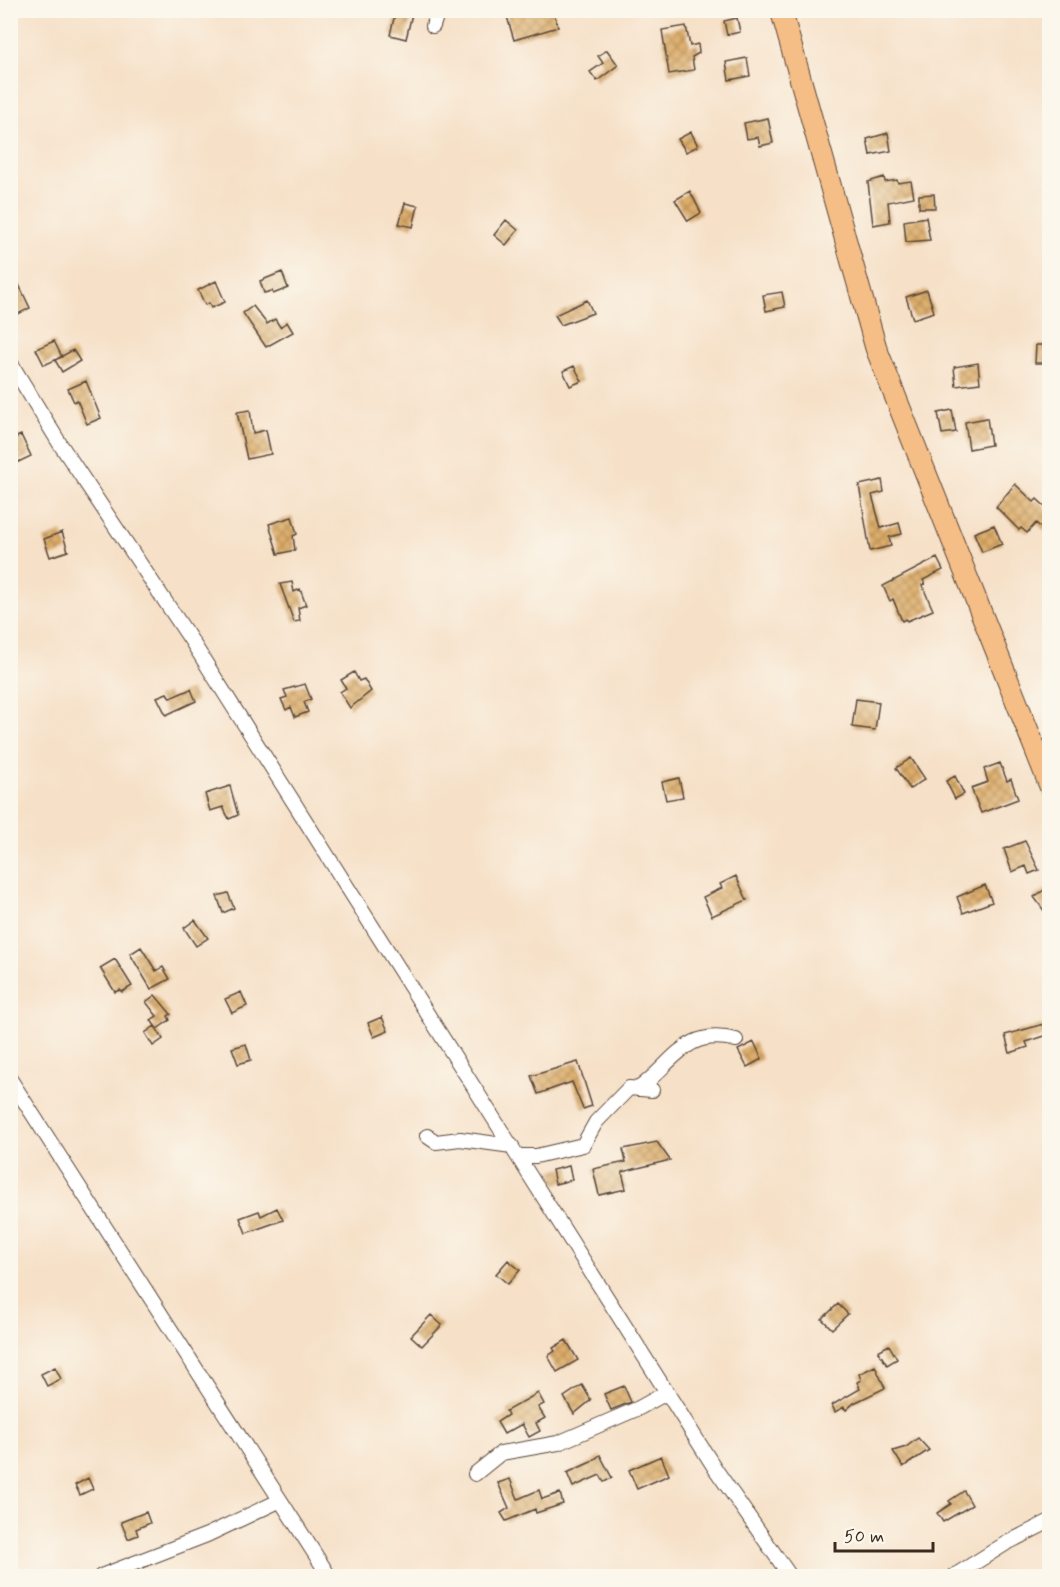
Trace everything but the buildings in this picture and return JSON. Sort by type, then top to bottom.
[{"type":"main road","points":[[780,10],[876,348],[1050,786]]},
{"type":"street","points":[[433,26],[438,10]]},
{"type":"street","points":[[10,362],[60,444],[191,640],[716,1470],[790,1576]]},
{"type":"street","points":[[427,1136],[436,1142],[460,1140],[536,1156],[583,1145],[596,1122],[615,1101],[629,1088],[645,1090],[672,1057],[698,1040],[717,1035],[736,1040]]},
{"type":"street","points":[[10,1079],[328,1576]]},
{"type":"street","points":[[475,1474],[501,1453],[558,1443],[639,1408],[668,1392]]},
{"type":"street","points":[[101,1576],[207,1535],[279,1501]]},
{"type":"street","points":[[954,1576],[1005,1544],[1050,1521]]}]
